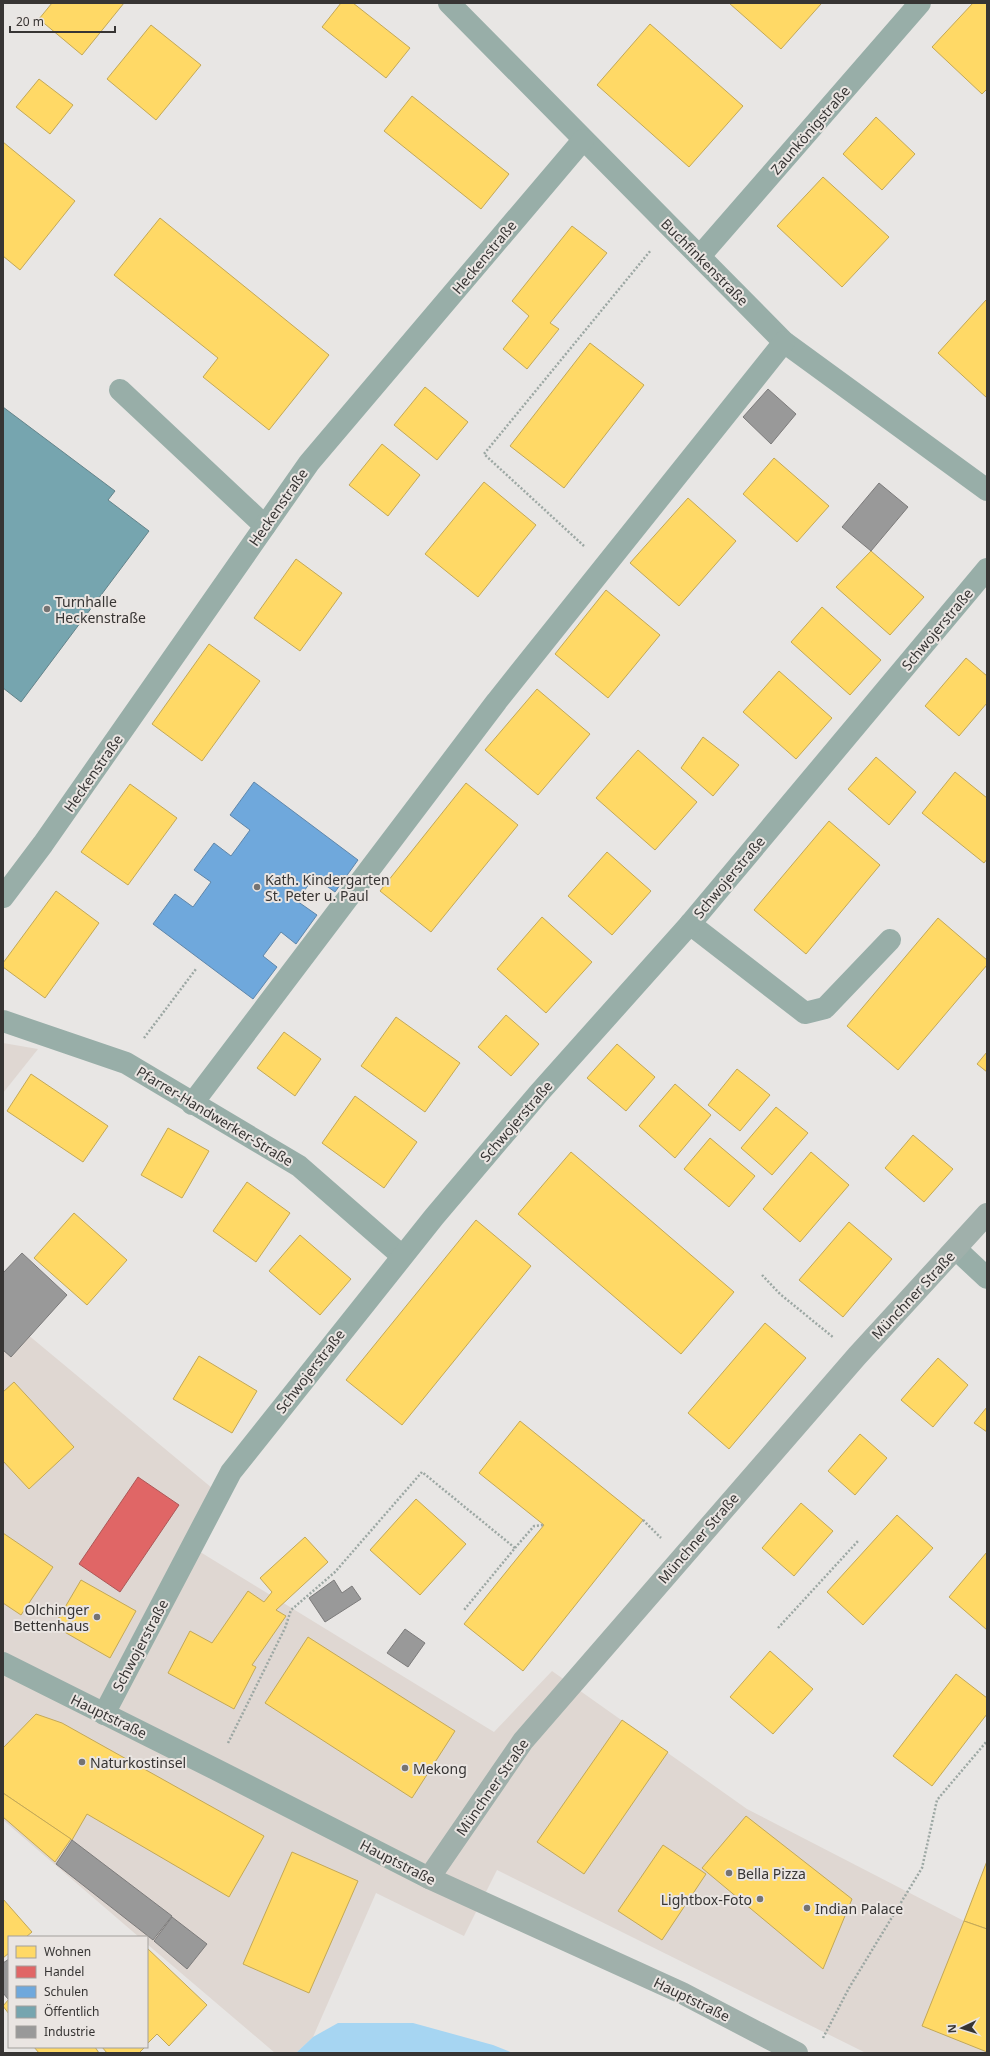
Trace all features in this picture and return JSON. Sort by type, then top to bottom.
[{"type":"main road","name":"Münchner Straße","points":[[429,1878],[523,1741],[857,1356],[987,1214]]},
{"type":"main road","name":"Hauptstraße","points":[[429,1878],[682,1993],[797,2053]]},
{"type":"street","name":"Buchfinkenstraße","points":[[449,3],[784,342],[987,490]]},
{"type":"street","name":"Zaunkönigstraße","points":[[700,256],[920,3]]},
{"type":"street","name":"Heckenstraße","points":[[3,897],[48,838],[309,463],[584,140]]},
{"type":"street","points":[[192,1104],[497,701],[784,342]]},
{"type":"street","points":[[120,390],[265,526]]},
{"type":"street","name":"Schwojerstraße","points":[[104,1714],[231,1472],[402,1256],[539,1093],[690,924],[987,569]]},
{"type":"street","points":[[690,924],[805,1013],[825,1008],[890,940]]},
{"type":"street","name":"Pfarrer-Handwerker-Straße","points":[[3,1021],[126,1063],[192,1104],[299,1166],[402,1256]]},
{"type":"street","points":[[956,1249],[987,1278]]},
{"type":"street","name":"Hauptstraße","points":[[6,1669],[104,1714],[215,1768],[429,1878]]},
{"type":"path","points":[[605,566],[484,454],[670,227]]},
{"type":"path","points":[[126,1063],[196,969]]},
{"type":"path","points":[[762,1275],[780,1294],[857,1356]]},
{"type":"path","points":[[215,1768],[285,1628],[291,1610],[335,1572],[422,1472],[515,1548]]},
{"type":"path","points":[[464,1610],[534,1526],[544,1525]]},
{"type":"path","points":[[778,1628],[858,1541]]},
{"type":"path","points":[[822,2040],[849,1988],[922,1868],[938,1800],[987,1741]]},
{"type":"shaded area","points":[[3,1043],[38,1049],[3,1093]]},
{"type":"shaded area","points":[[3,1314],[224,1498],[197,1550],[494,1732],[552,1671],[747,1809],[964,1921],[987,1929],[987,2053],[866,2053],[497,1870],[464,1936],[376,1893],[313,2037],[296,2053],[275,2053],[148,1945],[148,1936],[138,1936],[3,1820]]},
{"type":"water","points":[[338,2023],[413,2023],[493,2045],[513,2053],[296,2053],[313,2037]]},
{"type":"building: Wohnen","points":[[52,3],[124,3],[82,55],[39,19]]},
{"type":"building: Wohnen","points":[[341,3],[353,3],[410,48],[386,78],[322,27]]},
{"type":"building: Wohnen","points":[[729,3],[820,3],[821,4],[781,49]]},
{"type":"building: Wohnen","points":[[973,3],[987,3],[987,89],[982,94],[932,47]]},
{"type":"building: Wohnen","points":[[650,24],[743,106],[689,167],[597,85]]},
{"type":"building: Wohnen","points":[[151,25],[201,65],[156,120],[107,79]]},
{"type":"building: Wohnen","points":[[39,79],[73,105],[50,134],[16,107]]},
{"type":"building: Wohnen","points":[[412,96],[509,174],[481,209],[384,131]]},
{"type":"building: Wohnen","points":[[876,117],[915,154],[882,190],[843,154]]},
{"type":"building: Wohnen","points":[[3,142],[75,201],[20,270],[3,256]]},
{"type":"building: Wohnen","points":[[823,177],[889,237],[842,287],[777,226]]},
{"type":"building: Wohnen","points":[[160,218],[329,355],[269,430],[203,377],[218,358],[114,275]]},
{"type":"building: Wohnen","points":[[572,226],[607,253],[550,323],[559,329],[527,369],[503,349],[529,316],[512,301]]},
{"type":"building: Wohnen","points":[[986,300],[987,301],[987,398],[938,353]]},
{"type":"building: Wohnen","points":[[590,343],[644,385],[564,488],[510,446]]},
{"type":"building: Wohnen","points":[[425,387],[468,422],[437,460],[394,425]]},
{"type":"building: Wohnen","points":[[382,444],[420,475],[388,516],[349,485]]},
{"type":"building: Wohnen","points":[[774,458],[829,506],[797,542],[743,494]]},
{"type":"building: Wohnen","points":[[484,482],[536,525],[478,597],[425,554]]},
{"type":"building: Wohnen","points":[[688,498],[736,541],[679,606],[630,563]]},
{"type":"building: Wohnen","points":[[871,551],[924,597],[890,635],[836,587]]},
{"type":"building: Wohnen","points":[[296,559],[342,593],[300,651],[254,618]]},
{"type":"building: Wohnen","points":[[606,590],[660,635],[608,698],[555,654]]},
{"type":"building: Wohnen","points":[[822,607],[881,660],[850,695],[791,642]]},
{"type":"building: Wohnen","points":[[209,644],[260,681],[202,761],[152,724]]},
{"type":"building: Wohnen","points":[[966,658],[987,676],[987,703],[959,736],[925,706]]},
{"type":"building: Wohnen","points":[[779,671],[832,718],[796,759],[743,712]]},
{"type":"building: Wohnen","points":[[537,689],[590,734],[538,795],[485,750]]},
{"type":"building: Wohnen","points":[[703,737],[739,765],[713,796],[681,768]]},
{"type":"building: Wohnen","points":[[638,750],[697,802],[655,850],[596,798]]},
{"type":"building: Wohnen","points":[[876,757],[916,792],[889,825],[848,789]]},
{"type":"building: Wohnen","points":[[955,772],[987,798],[987,859],[984,863],[922,813]]},
{"type":"building: Wohnen","points":[[466,783],[518,825],[431,932],[380,891]]},
{"type":"building: Wohnen","points":[[130,784],[177,818],[128,885],[81,852]]},
{"type":"building: Wohnen","points":[[829,821],[880,865],[806,954],[754,910]]},
{"type":"building: Wohnen","points":[[607,852],[651,891],[612,935],[568,896]]},
{"type":"building: Wohnen","points":[[56,891],[99,923],[45,998],[3,967],[3,963]]},
{"type":"building: Wohnen","points":[[542,917],[592,962],[546,1013],[497,969]]},
{"type":"building: Wohnen","points":[[938,918],[987,960],[987,965],[898,1070],[847,1026]]},
{"type":"building: Wohnen","points":[[506,1015],[539,1044],[511,1076],[478,1047]]},
{"type":"building: Wohnen","points":[[396,1017],[460,1063],[425,1112],[361,1066]]},
{"type":"building: Wohnen","points":[[284,1032],[321,1059],[295,1096],[257,1068]]},
{"type":"building: Wohnen","points":[[617,1044],[655,1077],[626,1111],[587,1078]]},
{"type":"building: Wohnen","points":[[987,1052],[987,1072],[977,1064]]},
{"type":"building: Wohnen","points":[[737,1069],[770,1095],[740,1131],[708,1105]]},
{"type":"building: Wohnen","points":[[31,1074],[108,1126],[83,1162],[7,1111]]},
{"type":"building: Wohnen","points":[[675,1084],[711,1115],[675,1158],[639,1126]]},
{"type":"building: Wohnen","points":[[355,1096],[417,1142],[384,1188],[322,1143]]},
{"type":"building: Wohnen","points":[[776,1107],[808,1133],[772,1175],[741,1148]]},
{"type":"building: Wohnen","points":[[168,1128],[209,1151],[182,1198],[141,1175]]},
{"type":"building: Wohnen","points":[[913,1135],[953,1169],[924,1202],[885,1168]]},
{"type":"building: Wohnen","points":[[710,1138],[755,1176],[729,1207],[684,1169]]},
{"type":"building: Wohnen","points":[[571,1152],[734,1292],[681,1354],[518,1214]]},
{"type":"building: Wohnen","points":[[811,1152],[849,1185],[800,1242],[763,1209]]},
{"type":"building: Wohnen","points":[[247,1182],[290,1213],[256,1262],[213,1231]]},
{"type":"building: Wohnen","points":[[74,1213],[127,1260],[87,1305],[34,1258]]},
{"type":"building: Wohnen","points":[[476,1220],[531,1266],[402,1425],[346,1380]]},
{"type":"building: Wohnen","points":[[849,1222],[892,1259],[843,1317],[799,1280]]},
{"type":"building: Wohnen","points":[[300,1235],[351,1279],[320,1315],[269,1271]]},
{"type":"building: Wohnen","points":[[765,1323],[806,1358],[729,1449],[688,1413]]},
{"type":"building: Wohnen","points":[[199,1356],[257,1391],[232,1433],[173,1399]]},
{"type":"building: Wohnen","points":[[938,1358],[968,1385],[933,1427],[901,1400]]},
{"type":"building: Wohnen","points":[[14,1382],[74,1447],[29,1489],[3,1461],[3,1392]]},
{"type":"building: Wohnen","points":[[987,1407],[987,1432],[974,1423]]},
{"type":"building: Wohnen","points":[[520,1421],[643,1520],[523,1671],[464,1624],[544,1525],[479,1473]]},
{"type":"building: Wohnen","points":[[860,1434],[887,1458],[855,1495],[828,1471]]},
{"type":"building: Wohnen","points":[[416,1499],[466,1544],[420,1595],[370,1550]]},
{"type":"building: Wohnen","points":[[801,1503],[833,1531],[794,1576],[762,1548]]},
{"type":"building: Wohnen","points":[[897,1515],[933,1548],[863,1625],[827,1592]]},
{"type":"building: Wohnen","points":[[3,1533],[53,1567],[21,1615],[3,1603]]},
{"type":"building: Wohnen","points":[[305,1537],[328,1562],[276,1610],[286,1616],[252,1665],[256,1667],[234,1709],[168,1673],[190,1631],[212,1643],[248,1591],[264,1602],[272,1592],[260,1578]]},
{"type":"building: Wohnen","points":[[987,1552],[987,1630],[949,1597]]},
{"type":"building: Wohnen","points":[[81,1580],[136,1611],[110,1658],[54,1626]]},
{"type":"building: Wohnen","points":[[308,1637],[455,1731],[412,1798],[265,1703]]},
{"type":"building: Wohnen","points":[[770,1651],[813,1689],[773,1734],[730,1697]]},
{"type":"building: Wohnen","points":[[956,1674],[987,1698],[987,1714],[932,1786],[893,1756]]},
{"type":"building: Wohnen","points":[[36,1714],[62,1723],[264,1836],[229,1897],[87,1814],[72,1840],[3,1793],[3,1748]]},
{"type":"building: Wohnen","points":[[622,1720],[668,1752],[584,1874],[537,1842]]},
{"type":"building: Wohnen","points":[[3,1793],[71,1839],[55,1862],[3,1817]]},
{"type":"building: Wohnen","points":[[746,1816],[852,1899],[823,1969],[702,1868]]},
{"type":"building: Wohnen","points":[[663,1845],[706,1874],[662,1940],[618,1911]]},
{"type":"building: Wohnen","points":[[292,1852],[358,1881],[309,1993],[243,1964]]},
{"type":"building: Wohnen","points":[[987,1861],[987,1929],[964,1921]]},
{"type":"building: Wohnen","points":[[3,1899],[32,1932],[27,1936],[8,1936],[8,1954],[3,1958]]},
{"type":"building: Wohnen","points":[[964,1921],[987,1929],[987,2052],[922,2026]]},
{"type":"building: Wohnen","points":[[148,1949],[207,2005],[169,2046],[157,2034],[148,2043]]},
{"type":"building: Wohnen","points":[[8,2000],[8,2013],[3,2006]]},
{"type":"building: Wohnen","points":[[35,2048],[96,2048],[99,2053],[39,2053]]},
{"type":"building: Wohnen","points":[[103,2048],[144,2048],[139,2053],[107,2053]]},
{"type":"building: Handel","points":[[138,1477],[179,1505],[120,1592],[79,1564]]},
{"type":"building: Schulen","name":"Kath. Kindergarten St. Peter u. Paul","points":[[254,782],[358,860],[335,892],[314,877],[297,901],[317,915],[296,944],[281,932],[263,956],[277,967],[253,999],[153,924],[175,894],[193,907],[211,882],[194,870],[214,843],[231,856],[250,830],[230,815]]},
{"type":"building: Öffentlich","name":"Turnhalle Heckenstraße","points":[[3,407],[115,491],[108,500],[149,531],[21,702],[3,688]]},
{"type":"building: Industrie","points":[[768,389],[796,414],[771,444],[743,417]]},
{"type":"building: Industrie","points":[[879,483],[908,507],[871,551],[842,527]]},
{"type":"building: Industrie","points":[[22,1253],[67,1295],[11,1357],[3,1350],[3,1273]]},
{"type":"building: Industrie","points":[[334,1580],[342,1593],[352,1586],[361,1599],[325,1622],[309,1598]]},
{"type":"building: Industrie","points":[[405,1629],[425,1643],[408,1667],[387,1653]]},
{"type":"building: Industrie","points":[[72,1840],[172,1916],[153,1940],[56,1864]]},
{"type":"building: Industrie","points":[[172,1917],[207,1944],[187,1969],[154,1941]]},
{"type":"building: Industrie","points":[[8,1960],[8,1999],[3,1993],[3,1963]]},
{"type":"place","name":"Turnhalle Heckenstraße","points":[[47,609]]},
{"type":"place","name":"Kath. Kindergarten St. Peter u. Paul","points":[[257,887]]},
{"type":"place","name":"Olchinger Bettenhaus","points":[[97,1617]]},
{"type":"place","name":"Naturkostinsel","points":[[82,1762]]},
{"type":"place","name":"Mekong","points":[[405,1768]]},
{"type":"place","name":"Bella Pizza","points":[[729,1873]]},
{"type":"place","name":"Lightbox-Foto","points":[[760,1899]]},
{"type":"place","name":"Indian Palace","points":[[807,1908]]}]
